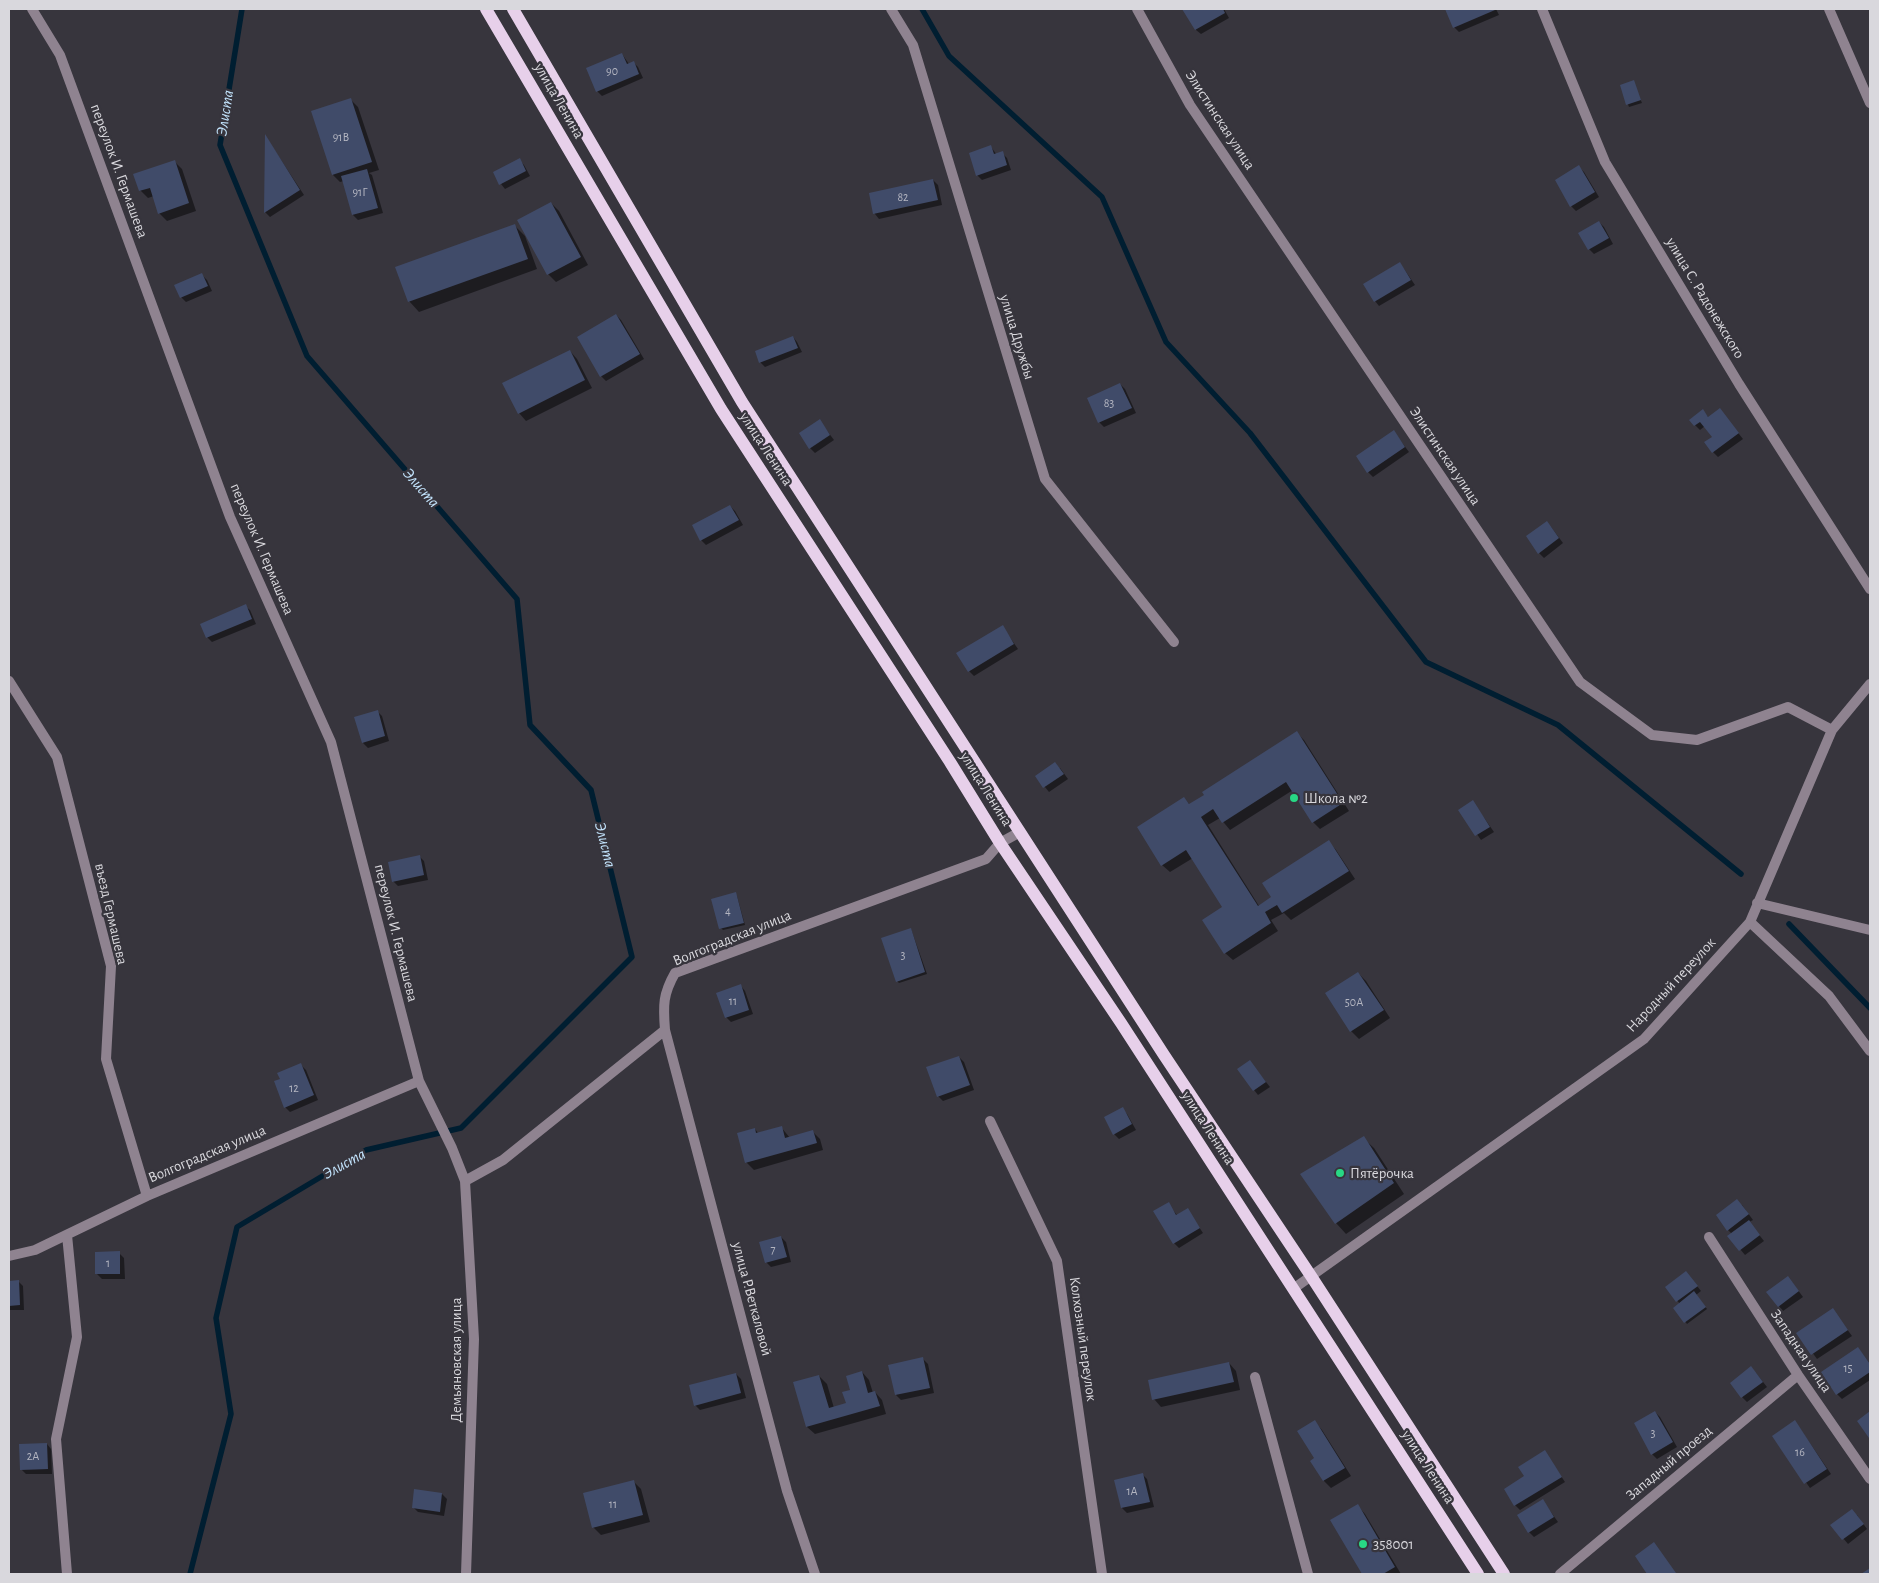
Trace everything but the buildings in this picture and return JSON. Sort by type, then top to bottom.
[{"type":"main road","name":"улица Ленина","points":[[486,9],[721,409],[950,762],[1000,843],[1121,1023],[1478,1574]]},
{"type":"main road","name":"улица Ленина","points":[[513,9],[742,402],[1164,1055],[1311,1276],[1504,1574]]},
{"type":"street","name":"переулок И. Гермашева","points":[[32,9],[60,55],[230,517],[331,742],[419,1081],[452,1148]]},
{"type":"street","name":"улица Дружбы","points":[[891,9],[913,45],[1045,479],[1174,642]]},
{"type":"street","name":"Элистинская улица","points":[[1137,9],[1190,104],[1580,682],[1652,735],[1697,740],[1788,707],[1832,730]]},
{"type":"street","name":"улица С. Радонежского","points":[[1542,9],[1606,162],[1739,384],[1870,589]]},
{"type":"street","points":[[1829,9],[1870,103]]},
{"type":"street","name":"въезд Гермашева","points":[[9,681],[57,757],[111,966],[106,1059],[147,1196]]},
{"type":"street","name":"Народный переулок","points":[[1293,1289],[1644,1038],[1750,922],[1832,730],[1870,684]]},
{"type":"street","name":"Волгоградская улица","points":[[665,1030],[664,1008],[667,988],[675,973],[986,859],[1000,843],[1020,832]]},
{"type":"street","points":[[1757,902],[1870,930]]},
{"type":"street","points":[[1750,922],[1829,996],[1870,1051]]},
{"type":"street","points":[[465,1181],[503,1160],[665,1030]]},
{"type":"street","name":"улица Р.Веткаловой","points":[[665,1030],[788,1491],[815,1574]]},
{"type":"street","name":"Волгоградская улица","points":[[9,1256],[35,1250],[147,1196],[419,1081]]},
{"type":"street","name":"Колхозный переулок","points":[[990,1121],[1057,1261],[1102,1574]]},
{"type":"street","name":"Демьяновская улица","points":[[452,1148],[465,1181],[474,1339],[466,1574]]},
{"type":"street","points":[[67,1574],[56,1439],[77,1337],[68,1235]]},
{"type":"street","name":"Западная улица","points":[[1709,1237],[1798,1375],[1870,1479]]},
{"type":"street","name":"Западный проезд","points":[[1560,1574],[1798,1375]]},
{"type":"street","points":[[1255,1377],[1308,1574]]},
{"type":"waterway","name":"Элиста","points":[[190,1574],[231,1414],[216,1318],[237,1227],[366,1150],[461,1128],[632,957],[591,790],[530,725],[517,599],[307,356],[220,145],[242,9]]},
{"type":"waterway","points":[[922,9],[949,56],[1102,197],[1166,342],[1250,433],[1426,662],[1558,725],[1741,874]]},
{"type":"waterway","points":[[1789,924],[1870,1008]]},
{"type":"place","name":"Школа №2","points":[[1294,798]]},
{"type":"place","name":"Пятёрочка","points":[[1340,1173]]},
{"type":"place","name":"358001","points":[[1363,1544]]}]
